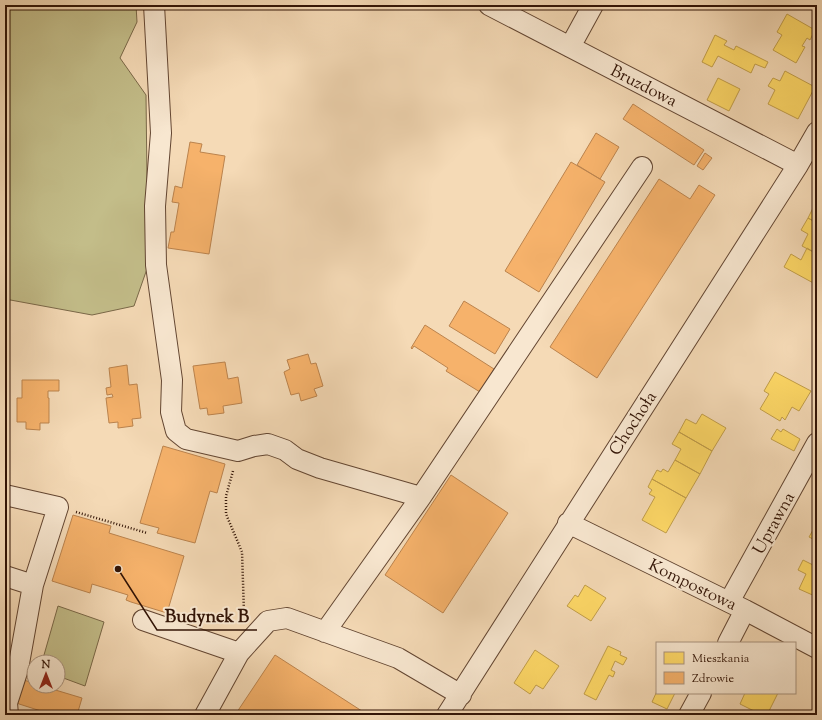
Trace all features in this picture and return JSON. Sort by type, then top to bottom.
[{"type":"street","points":[[154,5],[162,133],[156,206],[156,265],[172,380],[171,412],[176,431],[186,439],[238,451],[254,446],[268,444],[285,450],[297,459],[320,468],[421,497]]},
{"type":"street","name":"Bruzdowa","points":[[489,5],[798,165]]},
{"type":"street","points":[[570,47],[593,5]]},
{"type":"street","name":"Chochoła","points":[[447,715],[568,523],[798,165],[817,132]]},
{"type":"street","points":[[326,632],[421,497],[642,167]]},
{"type":"street","name":"Uprawna","points":[[728,642],[737,606],[817,443]]},
{"type":"street","points":[[5,495],[58,507],[33,585],[18,669],[7,703],[8,715]]},
{"type":"street","name":"Kompostowa","points":[[568,523],[737,606],[817,648]]},
{"type":"street","points":[[5,576],[33,585]]},
{"type":"street","points":[[205,715],[239,653],[268,620],[287,618],[398,658],[460,695]]},
{"type":"street","points":[[143,620],[239,653]]},
{"type":"street","points":[[689,715],[700,694]]},
{"type":"path","points":[[238,451],[226,496],[226,514],[242,552],[244,612],[253,638]]},
{"type":"path","points":[[58,507],[147,533]]},
{"type":"shaded area","points":[[5,5],[136,5],[137,22],[120,58],[146,95],[148,266],[134,306],[92,315],[5,299]]},
{"type":"shaded area","points":[[58,606],[104,622],[85,686],[66,679],[66,654],[44,654]]},
{"type":"building: Mieszkania","points":[[787,14],[815,30],[810,40],[807,38],[802,46],[805,47],[796,63],[773,50],[782,35],[777,32]]},
{"type":"building: Mieszkania","points":[[715,35],[727,41],[724,45],[734,50],[736,46],[768,62],[765,68],[755,64],[751,73],[718,56],[712,67],[702,62]]},
{"type":"building: Mieszkania","points":[[785,71],[815,87],[798,119],[768,104],[775,90],[768,86],[773,78],[780,81]]},
{"type":"building: Mieszkania","points":[[718,78],[740,89],[729,111],[707,100]]},
{"type":"building: Mieszkania","points":[[817,202],[817,223],[808,218]]},
{"type":"building: Mieszkania","points":[[808,218],[817,223],[817,254],[802,246],[808,234],[801,230]]},
{"type":"building: Mieszkania","points":[[807,248],[817,254],[817,285],[784,267],[791,254],[801,260]]},
{"type":"building: Mieszkania","points":[[775,372],[811,391],[799,411],[792,407],[785,420],[782,417],[780,421],[760,409],[769,394],[764,391]]},
{"type":"building: Mieszkania","points":[[702,414],[726,428],[712,451],[679,432],[686,419],[696,424]]},
{"type":"building: Mieszkania","points":[[777,429],[781,432],[783,429],[800,439],[794,451],[771,439]]},
{"type":"building: Mieszkania","points":[[679,432],[712,451],[700,474],[675,460],[681,449],[672,444]]},
{"type":"building: Mieszkania","points":[[675,460],[700,474],[686,498],[652,479],[657,470],[661,472],[663,469],[668,472]]},
{"type":"building: Mieszkania","points":[[652,479],[686,498],[666,533],[642,520],[655,497],[649,494],[652,490],[648,487]]},
{"type":"building: Mieszkania","points":[[817,523],[817,541],[809,537]]},
{"type":"building: Mieszkania","points":[[803,560],[817,567],[817,597],[799,589],[806,574],[798,570]]},
{"type":"building: Mieszkania","points":[[585,585],[606,598],[591,621],[567,606],[575,595],[578,597]]},
{"type":"building: Mieszkania","points":[[608,646],[621,652],[620,655],[627,658],[623,665],[615,661],[611,670],[615,672],[613,677],[609,675],[596,700],[584,694]]},
{"type":"building: Mieszkania","points":[[535,650],[559,666],[543,689],[536,685],[530,694],[514,683]]},
{"type":"building: Mieszkania","points":[[656,693],[674,694],[667,709],[652,702]]},
{"type":"building: Mieszkania","points":[[745,694],[778,694],[767,715],[762,715],[740,704]]},
{"type":"building: Zdrowie","points":[[633,104],[704,150],[694,165],[623,119]]},
{"type":"building: Zdrowie","points":[[596,133],[619,147],[600,179],[577,165]]},
{"type":"building: Zdrowie","points":[[190,142],[202,144],[200,152],[225,156],[209,254],[168,248],[171,232],[174,232],[179,203],[172,202],[175,186],[182,188]]},
{"type":"building: Zdrowie","points":[[705,153],[712,158],[703,170],[697,166]]},
{"type":"building: Zdrowie","points":[[571,162],[605,182],[539,292],[505,271]]},
{"type":"building: Zdrowie","points":[[659,179],[690,199],[699,185],[715,195],[597,378],[550,347]]},
{"type":"building: Zdrowie","points":[[464,301],[510,329],[495,354],[449,326]]},
{"type":"building: Zdrowie","points":[[425,325],[494,369],[480,392],[446,371],[448,368],[414,346],[412,349],[411,348]]},
{"type":"building: Zdrowie","points":[[308,354],[311,364],[316,363],[323,386],[314,389],[317,396],[301,401],[299,393],[291,395],[284,372],[290,369],[287,360]]},
{"type":"building: Zdrowie","points":[[225,362],[228,379],[238,377],[242,403],[223,406],[224,413],[208,415],[207,408],[200,409],[193,366]]},
{"type":"building: Zdrowie","points":[[127,365],[129,385],[137,384],[141,418],[132,419],[133,426],[118,428],[118,422],[109,423],[106,398],[113,397],[112,394],[107,395],[106,388],[111,387],[109,368]]},
{"type":"building: Zdrowie","points":[[22,380],[59,380],[59,391],[48,391],[49,423],[40,423],[40,430],[26,429],[26,422],[17,422],[17,398],[22,398]]},
{"type":"building: Zdrowie","points":[[163,446],[225,464],[217,493],[210,491],[195,543],[157,533],[159,528],[140,523]]},
{"type":"building: Zdrowie","points":[[451,475],[508,513],[443,613],[385,575]]},
{"type":"building: Zdrowie","points":[[73,515],[111,526],[109,533],[184,556],[167,613],[126,600],[128,595],[92,584],[90,593],[52,581]]},
{"type":"building: Zdrowie","points":[[275,655],[365,713],[364,715],[235,715]]},
{"type":"building: Zdrowie","points":[[20,679],[26,681],[26,694],[66,693],[82,698],[77,715],[43,715],[44,712],[13,702]]},
{"type":"place","name":"Budynek B","points":[[118,569]]}]
